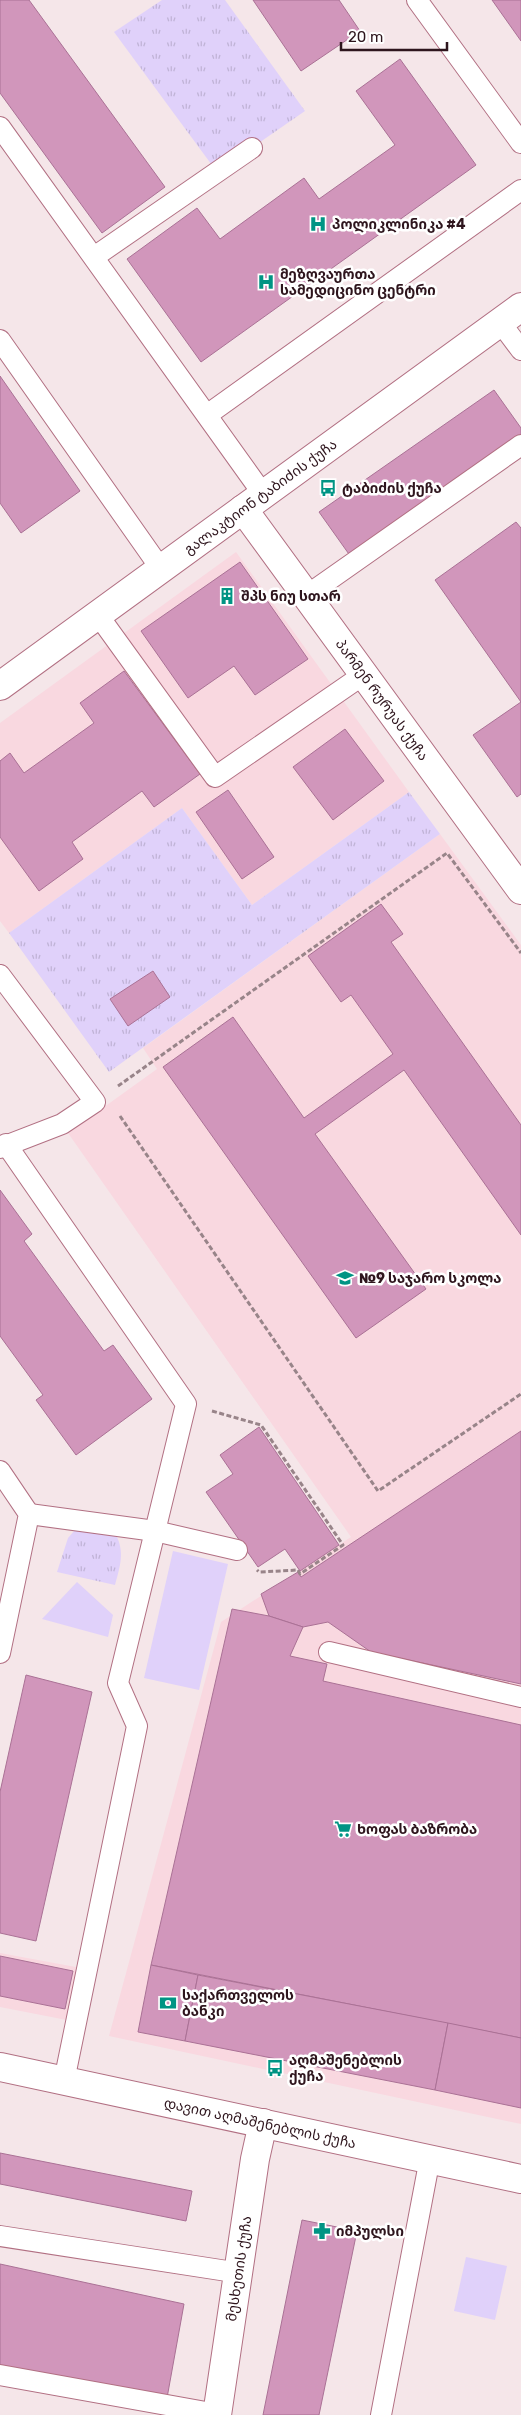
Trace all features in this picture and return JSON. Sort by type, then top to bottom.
[{"type":"street","name":"გალაკტიონ ტაბიძის ქუჩა","points":[[0,686],[511,314]]},
{"type":"street","name":"პარმენ რურუას ქუჩა","points":[[253,502],[306,596],[520,885]]},
{"type":"street","name":"დავით აღმაშენებლის ქუჩა","points":[[0,2068],[430,2158],[521,2179]]},
{"type":"street","name":"მესხეთის ქუჩა","points":[[217,2414],[240,2274],[255,2159],[263,2123]]},
{"type":"lane","points":[[417,0],[521,143]]},
{"type":"lane","points":[[0,127],[207,415],[253,502]]},
{"type":"lane","points":[[94,257],[252,148]]},
{"type":"lane","points":[[207,415],[521,190]]},
{"type":"lane","points":[[511,314],[521,350]]},
{"type":"lane","points":[[0,340],[162,569]]},
{"type":"lane","points":[[306,596],[521,445]]},
{"type":"lane","points":[[98,615],[215,777],[363,674]]},
{"type":"lane","points":[[0,975],[100,1099],[62,1124],[3,1146],[186,1404],[118,1683],[137,1726],[64,2081]]},
{"type":"lane","points":[[0,1471],[29,1514],[0,1653]]},
{"type":"lane","points":[[29,1514],[155,1531],[237,1550]]},
{"type":"lane","points":[[329,1652],[521,1698]]},
{"type":"lane","points":[[381,2415],[430,2158]]},
{"type":"lane","points":[[0,2236],[240,2274]]},
{"type":"lane","points":[[0,2375],[217,2414]]},
{"type":"path","points":[[521,953],[447,853],[100,1099],[378,1492],[521,1394]]},
{"type":"path","points":[[186,1404],[261,1425],[343,1544],[300,1574],[298,1570],[259,1572],[237,1550]]},
{"type":"shaded area","points":[[236,552],[409,792],[252,905],[182,808],[9,933],[0,921],[0,723]]},
{"type":"shaded area","points":[[440,834],[521,945],[521,2124],[109,2036],[221,1622],[351,1537],[68,1133],[157,1069],[143,1048]]},
{"type":"shaded area","points":[[0,1953],[92,1970],[82,2023],[0,2007]]},
{"type":"green space","points":[[162,0],[225,0],[305,111],[217,172],[114,32]]},
{"type":"green space","points":[[409,792],[440,834],[109,1072],[9,933],[182,808],[252,905]]},
{"type":"green space","points":[[75,1530],[116,1535],[121,1554],[115,1585],[57,1572],[68,1538]]},
{"type":"green space","points":[[173,1551],[228,1564],[199,1690],[144,1678]]},
{"type":"green space","points":[[77,1582],[113,1615],[108,1637],[42,1619]]},
{"type":"green space","points":[[466,2257],[507,2266],[495,2320],[454,2311]]},
{"type":"building","points":[[0,0],[29,0],[165,187],[102,233],[0,93]]},
{"type":"building","points":[[253,0],[339,0],[360,31],[301,71]]},
{"type":"building","points":[[492,0],[521,0],[521,41]]},
{"type":"building","name":"პოლიკლინიკა #4","points":[[400,59],[476,165],[201,362],[127,259],[197,208],[220,239],[304,178],[319,199],[395,145],[356,91]]},
{"type":"building","points":[[0,376],[80,491],[21,533],[0,503]]},
{"type":"building","points":[[494,390],[521,428],[521,438],[351,557],[319,512]]},
{"type":"building","points":[[516,522],[521,528],[521,702],[435,580]]},
{"type":"building","name":"შპს ნიუ სთარ","points":[[240,562],[308,659],[255,695],[234,666],[188,698],[141,631]]},
{"type":"building","points":[[124,671],[200,774],[154,807],[142,791],[72,842],[83,859],[39,891],[0,837],[0,761],[10,753],[24,773],[94,723],[80,703]]},
{"type":"building","points":[[521,702],[521,794],[517,797],[473,735]]},
{"type":"building","points":[[345,729],[384,781],[333,820],[293,767]]},
{"type":"building","points":[[228,790],[274,857],[242,879],[196,812]]},
{"type":"building","points":[[381,904],[403,934],[391,942],[521,1125],[521,1235],[404,1070],[315,1134],[426,1289],[356,1338],[163,1067],[233,1017],[304,1118],[393,1054],[351,995],[341,1002],[308,956]]},
{"type":"building","points":[[153,971],[170,997],[128,1026],[110,999]]},
{"type":"building","points":[[0,1190],[32,1234],[24,1241],[104,1351],[113,1345],[152,1399],[76,1455],[36,1400],[43,1395],[0,1336]]},
{"type":"building","points":[[259,1427],[339,1545],[300,1571],[285,1549],[258,1567],[206,1492],[233,1474],[220,1455]]},
{"type":"building","points":[[521,1431],[521,1684],[371,1652],[328,1622],[303,1627],[269,1616],[261,1594],[298,1572],[301,1577]]},
{"type":"building","points":[[232,1609],[269,1616],[303,1627],[290,1656],[327,1664],[323,1681],[521,1725],[521,2038],[151,1965]]},
{"type":"building","points":[[26,1675],[92,1692],[36,1941],[0,1933],[0,1792]]},
{"type":"building","points":[[0,1956],[73,1971],[65,2009],[0,1996]]},
{"type":"building","name":"საქართველოს ბანკი","points":[[151,1965],[198,1975],[185,2041],[138,2032]]},
{"type":"building","points":[[198,1975],[448,2023],[435,2090],[185,2041]]},
{"type":"building","points":[[448,2023],[521,2038],[521,2108],[435,2090]]},
{"type":"building","points":[[0,2153],[192,2191],[186,2221],[0,2184]]},
{"type":"building","points":[[302,2220],[357,2231],[319,2415],[263,2415]]},
{"type":"building","points":[[0,2264],[184,2304],[167,2398],[0,2366]]},
{"type":"place","name":"პოლიკლინიკა #4","points":[[318,224]]},
{"type":"place","name":"მეზღვაურთა სამედიცინო ცენტრი","points":[[266,282]]},
{"type":"place","name":"ტაბიძის ქუჩა","points":[[328,488]]},
{"type":"place","name":"შპს ნიუ სთარ","points":[[227,596]]},
{"type":"place","name":"№9 საჯარო სკოლა","points":[[345,1278]]},
{"type":"place","name":"Ხოფას Ბაზრობა","points":[[343,1829]]},
{"type":"place","name":"საქართველოს ბანკი","points":[[168,2003]]},
{"type":"place","name":"აღმაშენებლის ქუჩა","points":[[275,2068]]},
{"type":"place","name":"იმპულსი","points":[[322,2231]]}]
